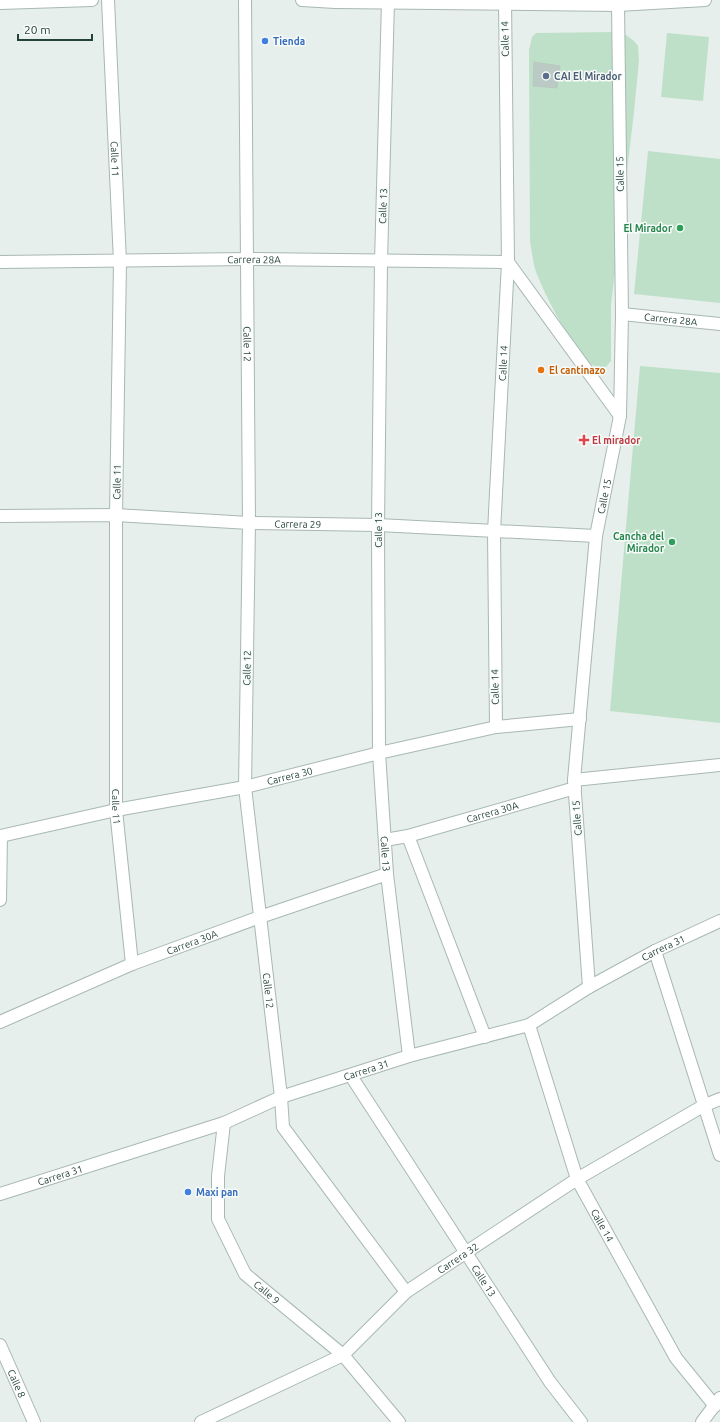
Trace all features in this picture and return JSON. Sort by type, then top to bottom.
[{"type":"street","points":[[0,3],[92,0]]},
{"type":"street","name":"Calle 11","points":[[108,0],[120,262],[116,515],[116,810],[132,964]]},
{"type":"street","name":"Calle 12","points":[[245,0],[249,523],[245,787],[281,1097],[283,1127],[406,1292]]},
{"type":"street","points":[[302,0],[388,2],[505,1],[618,5],[705,0]]},
{"type":"street","name":"Calle 14","points":[[496,726],[494,532],[508,262],[505,1]]},
{"type":"street","name":"Calle 13","points":[[388,2],[381,262],[378,525],[379,753],[387,874],[408,1056]]},
{"type":"street","name":"Calle 15","points":[[589,987],[575,784],[596,536],[620,416],[622,314],[618,5]]},
{"type":"street","name":"Carrera 28A","points":[[0,262],[120,262],[248,259],[381,262],[508,262]]},
{"type":"street","points":[[508,262],[620,416]]},
{"type":"street","name":"Carrera 28A","points":[[622,314],[720,324]]},
{"type":"street","name":"Carrera 29","points":[[0,516],[116,515],[249,523],[378,525],[596,536]]},
{"type":"street","name":"Carrera 30","points":[[1,836],[116,810],[245,787],[379,753],[496,726],[580,719]]},
{"type":"street","name":"Carrera 30A","points":[[385,840],[408,836],[575,784],[720,765]]},
{"type":"street","points":[[0,900],[1,836]]},
{"type":"street","points":[[408,836],[485,1037]]},
{"type":"street","name":"Carrera 30A","points":[[0,1022],[132,964],[260,917],[387,874]]},
{"type":"street","name":"Carrera 31","points":[[0,1194],[224,1123],[281,1097],[350,1076],[408,1056],[529,1025],[589,987],[655,951],[720,921]]},
{"type":"street","points":[[655,951],[720,1155]]},
{"type":"street","name":"Calle 14","points":[[529,1025],[577,1180],[676,1358],[717,1402]]},
{"type":"street","name":"Calle 13","points":[[350,1076],[550,1382],[581,1422]]},
{"type":"street","name":"Carrera 32","points":[[201,1422],[343,1355],[406,1292],[577,1180],[704,1106],[720,1099]]},
{"type":"street","name":"Calle 9","points":[[224,1123],[218,1176],[218,1219],[246,1274],[343,1355],[400,1422]]},
{"type":"street","name":"Calle 8","points":[[0,1345],[34,1422]]},
{"type":"street","points":[[702,1422],[717,1402]]},
{"type":"green space","points":[[611,32],[626,35],[634,41],[638,46],[639,60],[611,305],[611,361],[606,367],[602,367],[591,364],[568,335],[552,307],[534,265],[530,242],[529,50],[532,37],[536,33]]},
{"type":"green space","points":[[667,33],[709,37],[703,101],[661,97]]},
{"type":"green space","name":"El Mirador","points":[[648,151],[720,159],[720,303],[634,294]]},
{"type":"green space","name":"Cancha del Mirador","points":[[640,366],[720,373],[720,723],[610,711]]},
{"type":"building","name":"CAI El Mirador","points":[[534,62],[560,66],[557,88],[533,86]]},
{"type":"place","name":"Tienda","points":[[265,41]]},
{"type":"place","name":"CAI El Mirador","points":[[546,76]]},
{"type":"place","name":"El Mirador","points":[[680,228]]},
{"type":"place","name":"El cantinazo","points":[[541,370]]},
{"type":"place","name":"El mirador","points":[[584,440]]},
{"type":"place","name":"Cancha del Mirador","points":[[672,542]]},
{"type":"place","name":"Maxi pan","points":[[188,1192]]}]
